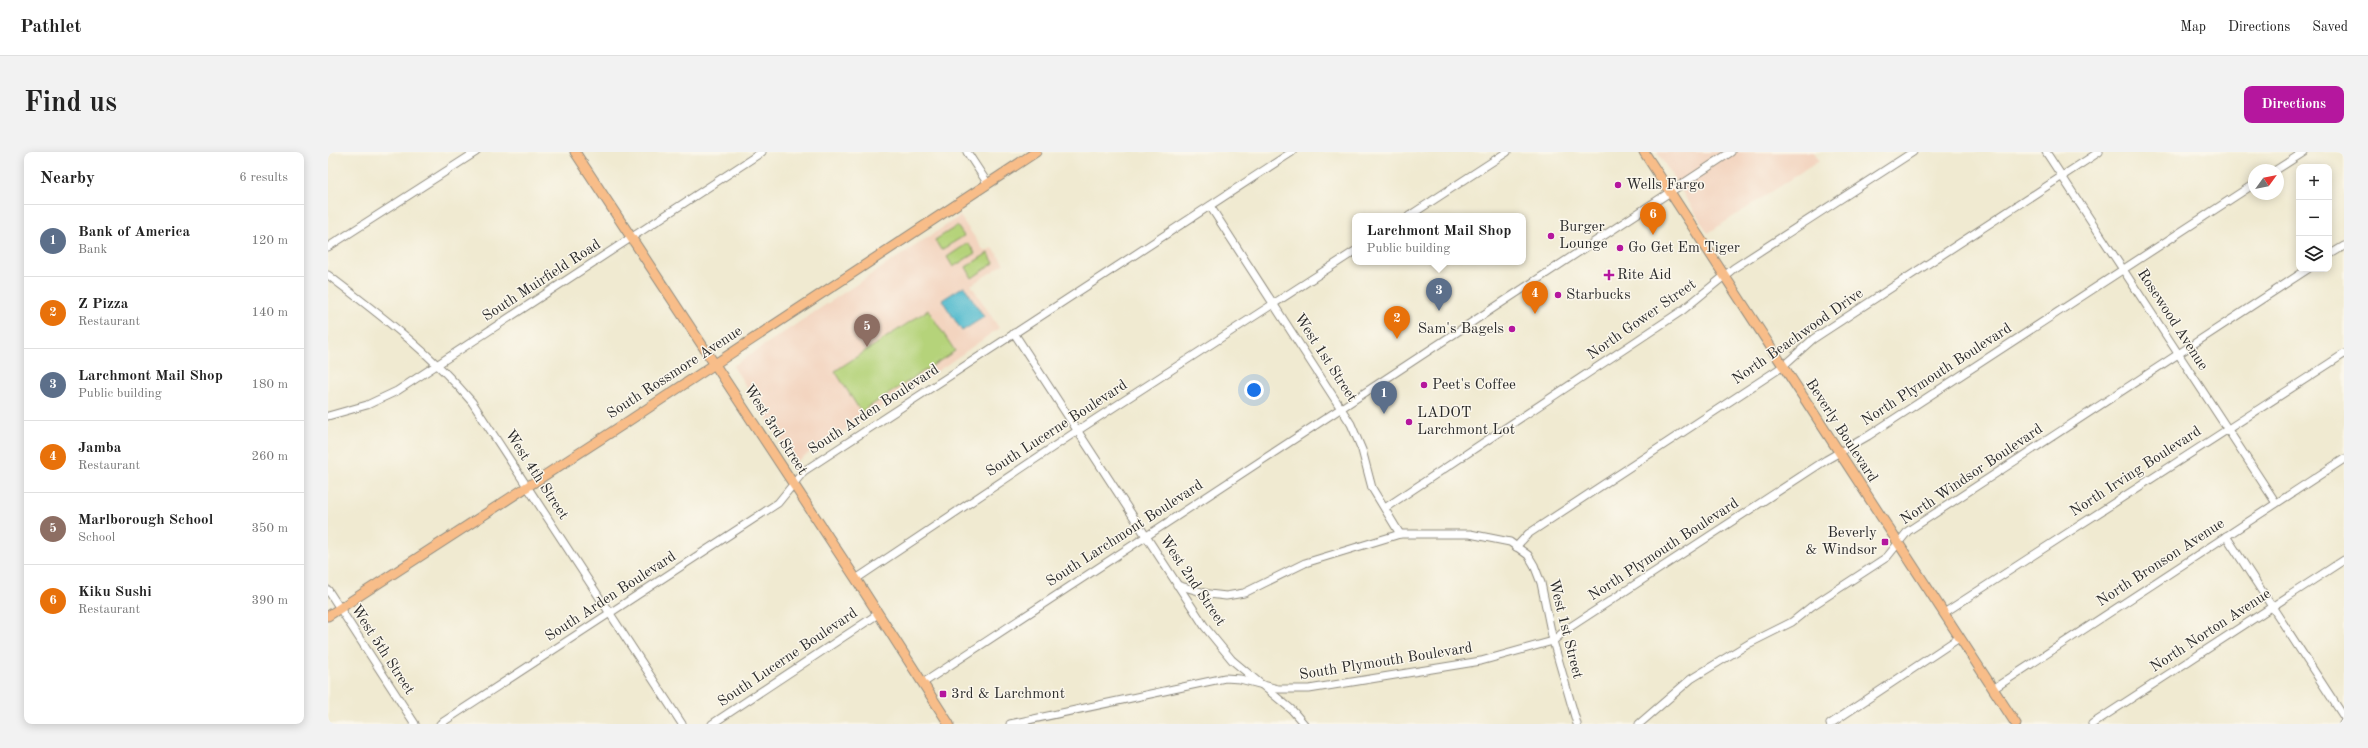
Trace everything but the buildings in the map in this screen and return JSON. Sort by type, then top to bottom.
[{"type":"main road","name":"West 3rd Street","points":[[575,152],[794,484],[949,724]]},
{"type":"main road","name":"South Rossmore Avenue","points":[[328,616],[528,487],[1036,152]]},
{"type":"main road","name":"Beverly Boulevard","points":[[1644,152],[1782,367],[2016,724]]},
{"type":"street","points":[[328,247],[476,152]]},
{"type":"street","name":"South Muirfield Road","points":[[328,416],[367,405],[397,391],[762,152]]},
{"type":"street","points":[[967,152],[988,184]]},
{"type":"street","name":"South Arden Boulevard","points":[[440,724],[778,503],[804,471],[1292,152]]},
{"type":"street","points":[[1414,213],[1507,152]]},
{"type":"street","name":"South Larchmont Boulevard","points":[[923,683],[1145,535],[1731,152]]},
{"type":"street","name":"North Gower Street","points":[[1385,508],[1684,310],[1724,277],[1913,152]]},
{"type":"street","name":"Rosewood Avenue","points":[[2046,152],[2276,503]]},
{"type":"street","name":"North Beachwood Drive","points":[[1516,547],[1528,534],[1782,367],[1813,339],[2099,152]]},
{"type":"street","points":[[2284,165],[2304,152]]},
{"type":"street","name":"North Plymouth Boulevard","points":[[1554,641],[1573,624],[1838,453],[1868,436],[2248,188]]},
{"type":"street","name":"West 1st Street","points":[[1210,206],[1341,407],[1355,432],[1372,488],[1400,534]]},
{"type":"street","points":[[2332,253],[2344,246]]},
{"type":"street","name":"South Lucerne Boulevard","points":[[856,579],[1078,431],[1352,253]]},
{"type":"street","name":"North Windsor Boulevard","points":[[1639,724],[1691,679],[1750,643],[1792,622],[1812,606],[1887,557],[1908,531],[2303,272]]},
{"type":"street","name":"West 4th Street","points":[[328,276],[409,337],[438,364],[482,416],[682,724]]},
{"type":"street","name":"West 2nd Street","points":[[1014,334],[1205,627],[1232,660],[1292,710],[1304,724]]},
{"type":"street","name":"North Irving Boulevard","points":[[1944,613],[2344,354]]},
{"type":"street","name":"North Bronson Avenue","points":[[1993,689],[2344,459]]},
{"type":"street","name":"West 1st Street","points":[[1177,585],[1210,594],[1226,596],[1244,593],[1305,563],[1400,534],[1470,534],[1510,542],[1528,555],[1534,565],[1541,583],[1554,641],[1577,724]]},
{"type":"street","points":[[2226,536],[2344,717]]},
{"type":"street","name":"North Norton Avenue","points":[[2092,724],[2344,560]]},
{"type":"street","name":"West 5th Street","points":[[328,590],[415,724]]},
{"type":"street","name":"South Lucerne Boulevard","points":[[712,724],[878,614]]},
{"type":"street","points":[[1830,724],[1959,638]]},
{"type":"street","name":"South Plymouth Boulevard","points":[[1010,724],[1225,678],[1260,684],[1278,689],[1309,689],[1481,661],[1554,641]]},
{"type":"shaded area","points":[[1657,152],[1814,152],[1819,161],[1708,233]]},
{"type":"shaded area","points":[[960,216],[984,251],[993,248],[1004,264],[971,285],[999,328],[945,366],[795,462],[733,366]]},
{"type":"green space","points":[[957,226],[964,236],[941,250],[935,240]]},
{"type":"green space","points":[[968,243],[975,253],[953,267],[947,257]]},
{"type":"green space","points":[[988,253],[994,263],[972,278],[966,267]]},
{"type":"green space","points":[[928,310],[955,351],[861,412],[835,371]]},
{"type":"water","points":[[964,286],[984,317],[962,331],[942,300]]},
{"type":"place","name":"Wells Fargo","points":[[1618,185]]},
{"type":"place","name":"Kiku Sushi","points":[[1653,235]]},
{"type":"place","name":"Burger Lounge","points":[[1551,236]]},
{"type":"place","name":"Go Get Em Tiger","points":[[1620,248]]},
{"type":"place","name":"Rite Aid","points":[[1609,275]]},
{"type":"place","name":"Starbucks","points":[[1558,295]]},
{"type":"place","name":"Larchmont Mail Shop","points":[[1439,311]]},
{"type":"place","name":"Jamba","points":[[1535,314]]},
{"type":"place","name":"Sam's Bagels","points":[[1512,329]]},
{"type":"place","name":"Z Pizza","points":[[1397,339]]},
{"type":"place","name":"Marlborough School","points":[[867,347]]},
{"type":"place","name":"Peet's Coffee","points":[[1424,385]]},
{"type":"place","name":"Bank of America","points":[[1384,414]]},
{"type":"place","name":"LADOT Larchmont Lot","points":[[1409,422]]},
{"type":"place","name":"Beverly & Windsor","points":[[1885,542]]},
{"type":"place","name":"3rd & Larchmont","points":[[943,694]]}]
